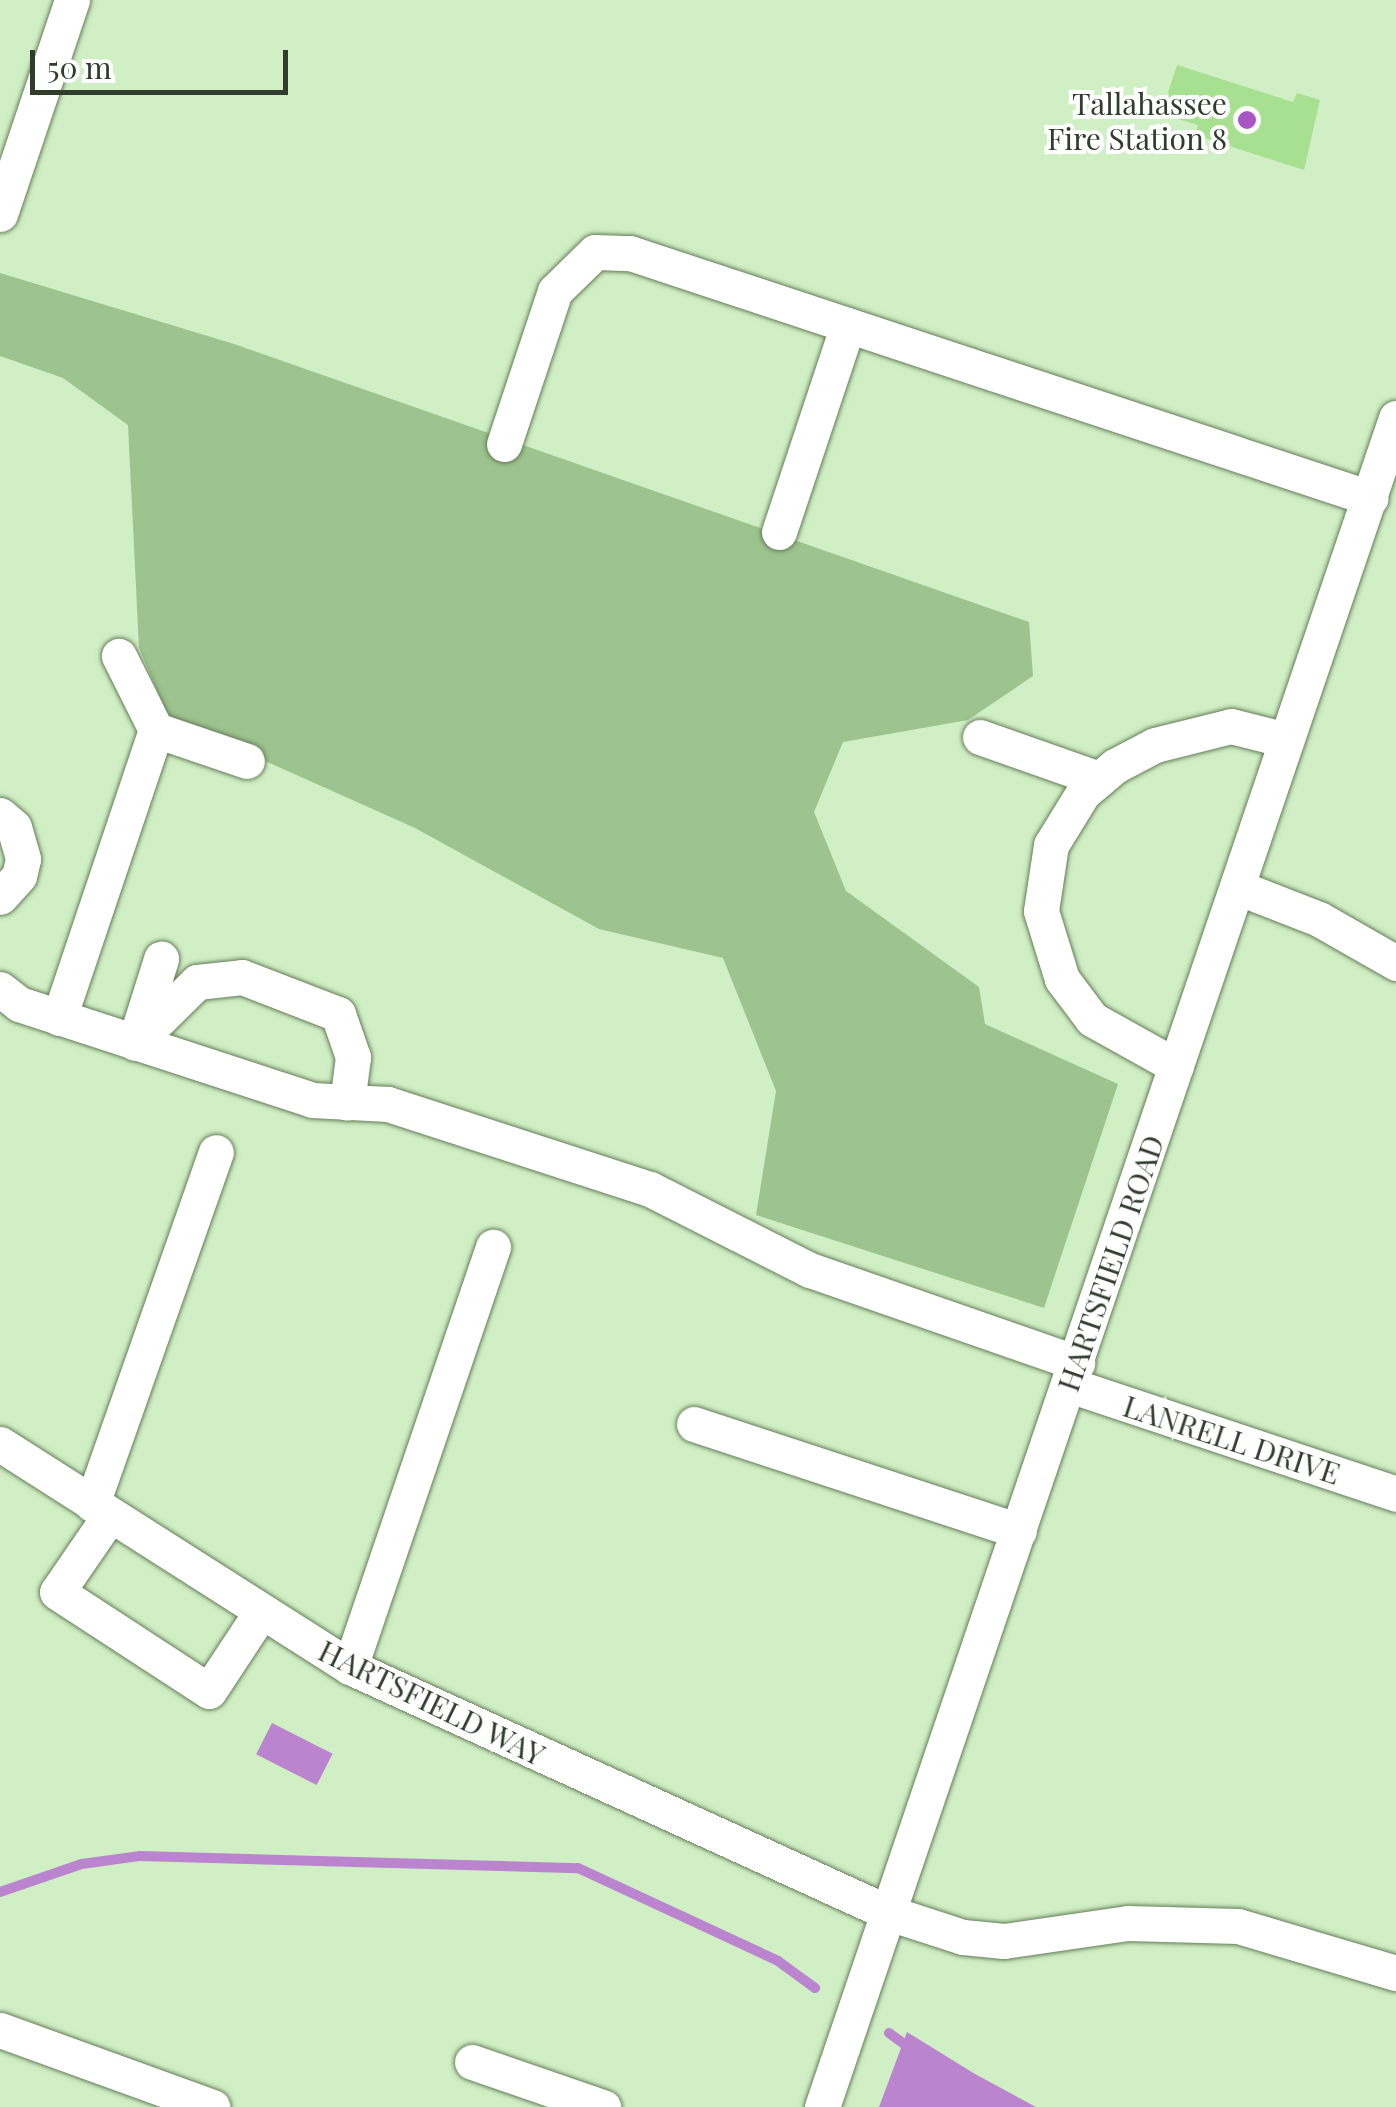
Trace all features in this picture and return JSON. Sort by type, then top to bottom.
[{"type":"street","points":[[0,214],[72,0]]},
{"type":"street","points":[[504,444],[555,292],[595,252],[630,254],[1378,503]]},
{"type":"street","points":[[779,532],[848,325]]},
{"type":"street","name":"HARTSFIELD ROAD","points":[[822,2107],[1286,740],[1378,503],[1396,418]]},
{"type":"street","points":[[119,656],[156,730],[247,761]]},
{"type":"street","points":[[1176,1066],[1092,1020],[1048,946],[1042,898],[1051,845],[1066,816],[1099,779],[1155,745],[1202,729],[1232,726],[1286,740]]},
{"type":"street","points":[[59,1018],[156,730]]},
{"type":"street","points":[[980,736],[1099,779]]},
{"type":"street","points":[[0,815],[14,827],[23,859],[19,876],[0,897]]},
{"type":"street","points":[[1238,887],[1319,919],[1396,964]]},
{"type":"street","points":[[135,1042],[161,959]]},
{"type":"street","points":[[135,1042],[198,982],[242,977],[338,1014],[353,1057],[347,1102]]},
{"type":"street","name":"LANRELL DRIVE","points":[[0,989],[19,1004],[312,1100],[388,1104],[450,1121],[650,1190],[810,1270],[1073,1374],[1396,1494]]},
{"type":"street","points":[[216,1152],[101,1509],[57,1592],[209,1691],[261,1612]]},
{"type":"street","points":[[350,1667],[494,1246]]},
{"type":"street","points":[[694,1424],[1019,1531]]},
{"type":"street","name":"HARTSFIELD WAY","points":[[0,1444],[350,1667],[889,1914],[963,1937],[1004,1941],[1128,1923],[1238,1926],[1396,1972]]},
{"type":"street","points":[[0,2030],[214,2107]]},
{"type":"street","points":[[472,2062],[603,2107]]},
{"type":"green space","points":[[0,273],[234,344],[1029,622],[1033,676],[968,720],[843,742],[814,812],[846,891],[979,987],[985,1024],[1118,1084],[1044,1308],[756,1215],[776,1091],[723,958],[599,929],[415,828],[169,718],[139,648],[128,425],[63,378],[0,356]]},
{"type":"shaded area","points":[[272,1723],[333,1754],[317,1785],[256,1754]]},
{"type":"shaded area","points":[[907,2032],[975,2074],[1036,2107],[879,2107]]},
{"type":"building","name":"Tallahassee Fire Station 8","points":[[1177,65],[1293,102],[1297,93],[1320,100],[1304,170],[1195,135],[1198,125],[1161,114]]},
{"type":"waterway","points":[[0,1892],[82,1864],[140,1856],[578,1868],[778,1961],[815,1988]]},
{"type":"waterway","points":[[889,2033],[904,2044]]},
{"type":"place","name":"Tallahassee Fire Station 8","points":[[1247,120]]}]
